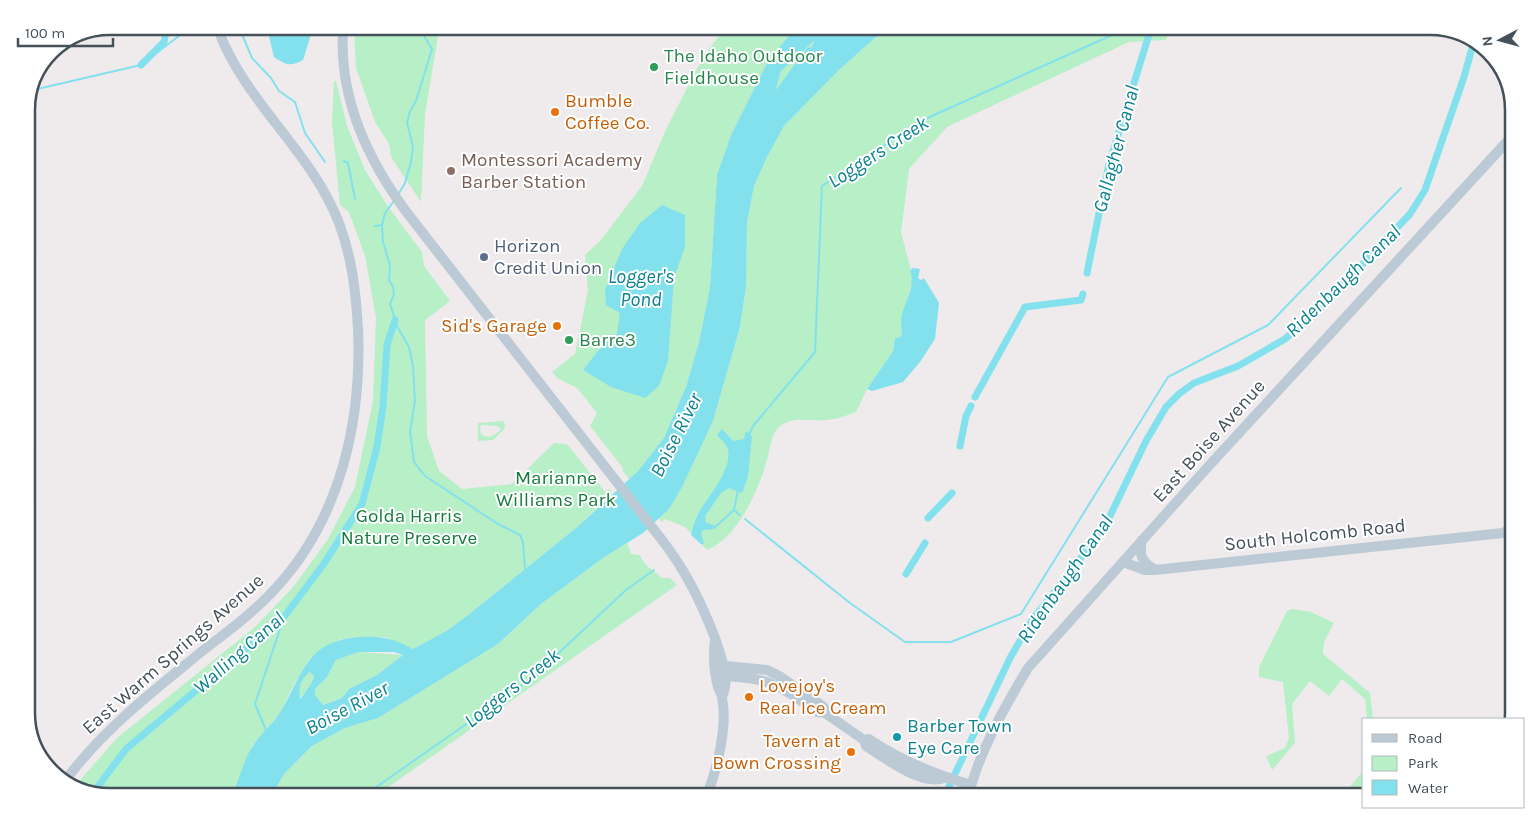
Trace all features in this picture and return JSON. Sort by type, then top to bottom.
[{"type":"street","name":"East Warm Springs Avenue","points":[[69,776],[82,758],[112,726],[242,620],[275,589],[311,541],[331,502],[345,460],[356,408],[359,364],[356,295],[346,243],[325,194],[237,70],[220,35]]},
{"type":"street","points":[[343,35],[343,52],[350,98],[359,128],[384,179],[408,214],[662,540],[690,579],[722,654],[720,671],[722,697],[721,736],[717,762],[709,788]]},
{"type":"street","name":"East Boise Avenue","points":[[970,788],[974,772],[1012,695],[1028,668],[1142,540],[1505,144]]},
{"type":"street","name":"South Holcomb Road","points":[[1123,562],[1145,570],[1155,570],[1505,531]]},
{"type":"street","points":[[1142,540],[1140,552],[1142,560],[1155,570]]},
{"type":"street","points":[[720,671],[767,670],[781,677],[824,707],[825,713],[864,740],[869,739],[893,756],[909,764],[938,773],[944,778],[970,785]]},
{"type":"green space","points":[[354,35],[438,35],[425,114],[421,202],[391,157],[389,144],[375,122],[356,68]]},
{"type":"green space","name":"Marianne Williams Park","points":[[719,35],[790,35],[769,59],[731,135],[717,175],[710,287],[699,342],[686,387],[664,438],[638,471],[629,479],[622,470],[623,468],[590,426],[597,413],[577,388],[557,378],[552,372],[575,354],[588,290],[585,255],[600,241],[642,186],[666,129],[703,57]]},
{"type":"green space","points":[[878,35],[1168,35],[1166,40],[1129,42],[947,127],[909,169],[901,232],[913,278],[901,322],[901,337],[895,338],[893,351],[867,389],[856,412],[830,420],[795,420],[778,428],[772,439],[758,485],[745,512],[728,535],[718,544],[707,550],[685,527],[665,519],[662,522],[659,518],[669,509],[713,421],[740,327],[746,287],[747,223],[754,186],[784,126],[839,70]]},
{"type":"green space","points":[[815,39],[785,94],[773,106],[771,103],[781,71]]},
{"type":"green space","name":"Golda Harris Nature Preserve","points":[[334,81],[336,81],[347,126],[365,170],[387,205],[422,252],[424,266],[450,301],[425,320],[427,436],[439,471],[462,489],[512,484],[554,443],[567,444],[605,492],[609,489],[612,493],[576,528],[448,630],[413,649],[386,637],[341,639],[310,658],[294,684],[280,713],[252,746],[236,788],[110,788],[86,784],[79,781],[117,738],[255,627],[294,586],[328,539],[355,487],[373,401],[376,317],[365,256],[349,212],[340,205],[332,123]]},
{"type":"green space","points":[[504,421],[505,428],[493,440],[478,441],[478,423]],"holes":[[[482,425],[497,426],[501,429],[492,436],[487,437],[481,434],[480,427]]]},
{"type":"green space","points":[[627,543],[631,554],[640,555],[652,570],[662,578],[670,578],[677,585],[387,788],[276,788],[284,774],[312,746],[345,728],[378,718],[498,644],[541,604],[603,558]]},
{"type":"green space","points":[[1292,609],[1311,612],[1334,623],[1324,642],[1323,654],[1370,693],[1373,718],[1367,718],[1365,699],[1342,679],[1329,696],[1310,681],[1292,704],[1295,743],[1272,770],[1266,756],[1285,748],[1289,738],[1283,682],[1259,677],[1259,667],[1287,611]]},
{"type":"green space","points":[[359,652],[403,655],[377,675],[349,689],[342,698],[322,705],[315,695],[315,689],[327,677],[336,660]]},
{"type":"green space","points":[[310,672],[314,674],[311,684],[299,699],[301,684],[304,677]]},
{"type":"green space","points":[[1362,772],[1362,788],[1349,788]]},
{"type":"water","points":[[269,35],[311,35],[303,60],[295,64],[288,64],[274,57]]},
{"type":"water","points":[[790,35],[878,35],[839,70],[784,126],[754,186],[747,223],[746,287],[740,327],[713,421],[682,487],[669,509],[643,533],[603,558],[541,604],[498,644],[378,718],[345,728],[312,746],[284,774],[276,788],[235,788],[250,750],[278,715],[303,670],[319,651],[330,644],[344,639],[362,637],[388,639],[413,649],[448,630],[576,528],[638,471],[664,438],[686,387],[699,342],[710,287],[717,175],[731,135],[769,59]],"holes":[[[815,40],[785,94],[773,106],[772,103],[781,71]],[[359,652],[394,652],[403,655],[377,675],[349,689],[342,698],[323,705],[315,695],[315,689],[327,677],[336,660]],[[310,672],[314,676],[311,684],[300,699],[299,691],[301,684],[304,677]]]},
{"type":"water","name":"Logger's Pond","points":[[662,205],[685,215],[685,247],[674,278],[668,361],[659,386],[645,398],[611,387],[583,370],[602,346],[617,334],[620,313],[606,305],[605,290],[622,249],[640,223]]},
{"type":"water","points":[[912,268],[920,269],[918,278],[921,280],[924,278],[939,303],[935,339],[920,362],[903,382],[872,391],[867,389],[893,351],[895,338],[901,337],[902,315],[912,284],[910,271]]},
{"type":"water","points":[[722,429],[733,441],[744,439],[746,431],[752,436],[748,476],[741,493],[729,488],[721,493],[705,516],[706,523],[714,525],[715,529],[703,530],[701,533],[704,544],[701,544],[691,535],[694,525],[701,509],[725,471],[728,462],[729,454],[727,447],[717,435]]},
{"type":"waterway","points":[[141,65],[164,42],[165,35]]},
{"type":"waterway","points":[[38,89],[141,65],[180,35]]},
{"type":"waterway","points":[[242,35],[252,58],[271,78],[279,91],[295,102],[305,133],[325,162]]},
{"type":"waterway","points":[[398,195],[405,183],[411,162],[413,146],[407,123],[432,49],[423,35]]},
{"type":"waterway","name":"Loggers Creek","points":[[749,435],[753,426],[815,352],[822,186],[925,119],[1112,35]]},
{"type":"waterway","name":"Gallagher Canal","points":[[1087,273],[1109,164],[1149,35]]},
{"type":"waterway","name":"Ridenbaugh Canal","points":[[948,788],[1010,658],[1032,620],[1075,566],[1109,518],[1146,441],[1166,407],[1194,383],[1238,366],[1285,339],[1323,306],[1410,214],[1425,190],[1472,48]]},
{"type":"waterway","name":"Boise River","points":[[763,117],[810,53]]},
{"type":"waterway","points":[[344,161],[348,163],[355,199]]},
{"type":"waterway","points":[[745,519],[850,603],[905,642],[951,642],[1021,614],[1168,377],[1268,325],[1401,188]]},
{"type":"waterway","points":[[394,201],[385,213],[382,225],[383,242],[390,265],[389,280],[394,294],[390,304],[398,328],[409,347],[413,366],[415,400],[410,432],[414,462],[425,476],[498,524],[520,535],[523,542],[525,569]]},
{"type":"waterway","points":[[375,226],[382,225]]},
{"type":"waterway","name":"Gallagher Canal","points":[[975,397],[1025,307],[1081,300],[1083,294]]},
{"type":"waterway","name":"Walling Canal","points":[[97,787],[126,749],[284,617],[323,565],[362,504],[377,447],[383,406],[387,345],[395,320]]},
{"type":"waterway","name":"Gallagher Canal","points":[[960,446],[966,416],[971,406]]},
{"type":"waterway","name":"Loggers Creek","points":[[714,528],[734,510],[738,490]]},
{"type":"waterway","name":"Gallagher Canal","points":[[928,518],[952,493]]},
{"type":"waterway","name":"Loggers Creek","points":[[734,510],[740,515]]},
{"type":"waterway","name":"Gallagher Canal","points":[[906,574],[925,543]]},
{"type":"waterway","name":"Loggers Creek","points":[[375,788],[532,678],[626,590],[654,570]]},
{"type":"waterway","points":[[266,730],[255,704],[284,617]]},
{"type":"place","name":"The Idaho Outdoor Fieldhouse","points":[[654,67]]},
{"type":"place","name":"Bumble Coffee Co.","points":[[555,112]]},
{"type":"place","name":"Montessori Academy Barber Station","points":[[451,171]]},
{"type":"place","name":"Horizon Credit Union","points":[[484,257]]},
{"type":"place","name":"Sid's Garage","points":[[557,326]]},
{"type":"place","name":"Barre3","points":[[569,340]]},
{"type":"place","name":"Lovejoy's Real Ice Cream","points":[[749,697]]},
{"type":"place","name":"Barber Town Eye Care","points":[[897,737]]},
{"type":"place","name":"Tavern at Bown Crossing","points":[[851,752]]}]
